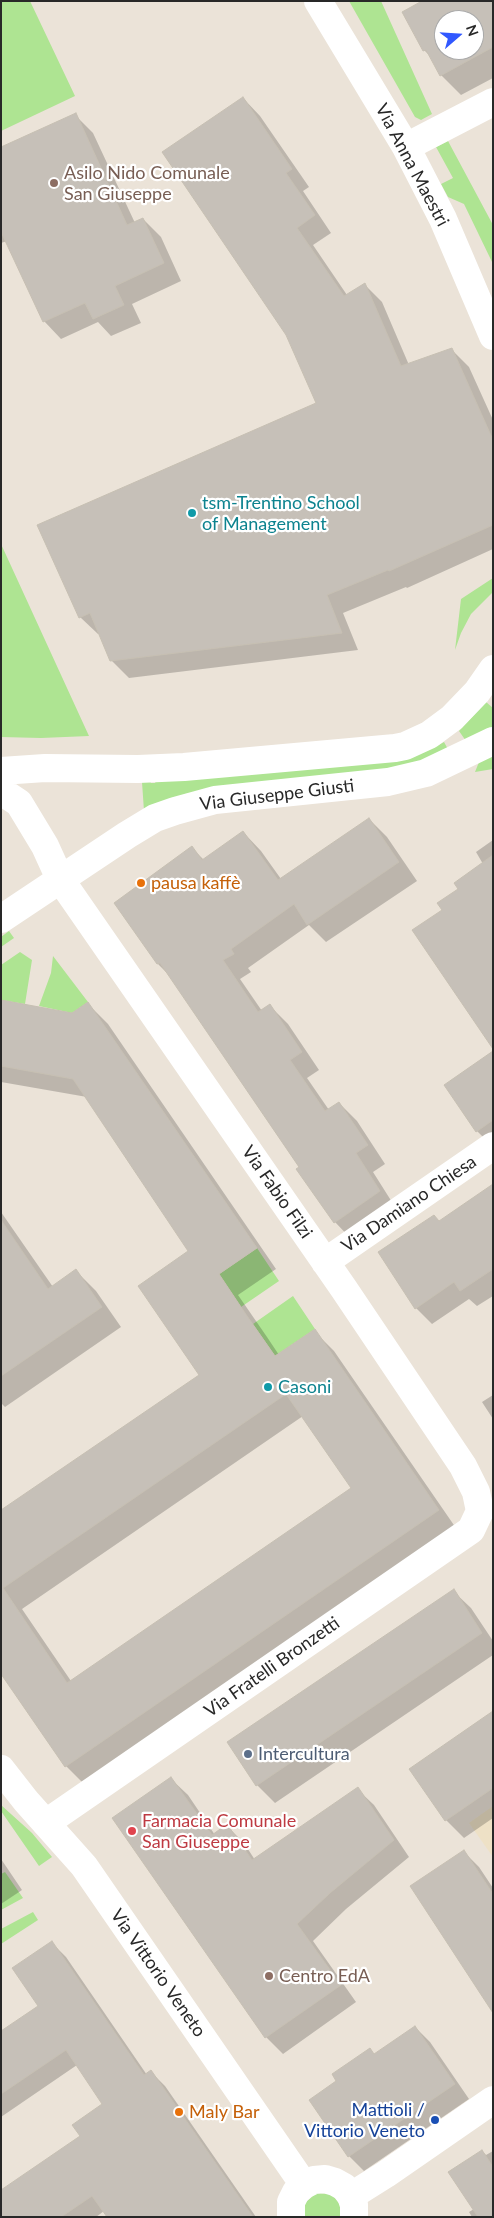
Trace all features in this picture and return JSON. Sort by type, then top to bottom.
[{"type":"street","name":"Via Anna Maestri","points":[[318,1],[406,147],[443,220],[493,336]]},
{"type":"street","points":[[406,147],[493,102]]},
{"type":"street","name":"Via Giuseppe Giusti","points":[[1,771],[46,768],[138,769],[184,767],[405,746],[429,735],[452,718],[477,692],[493,669]]},
{"type":"street","name":"Via Giuseppe Giusti","points":[[1,919],[155,818],[191,805],[215,800],[388,782],[426,773],[493,741]]},
{"type":"street","points":[[1,791],[19,803],[45,846],[60,879]]},
{"type":"street","name":"Via Fabio Filzi","points":[[60,879],[325,1262],[463,1466],[486,1510]]},
{"type":"street","name":"Via Damiano Chiesa","points":[[325,1262],[493,1146]]},
{"type":"street","name":"Via Fratelli Bronzetti","points":[[46,1823],[471,1530],[486,1510]]},
{"type":"street","name":"Via Vittorio Veneto","points":[[1,1769],[84,1866],[304,2185]]},
{"type":"street","points":[[292,2217],[291,2202],[304,2185],[314,2180],[324,2179],[335,2182],[344,2187],[352,2206],[386,2174],[493,2100]]},
{"type":"shaded area","points":[[493,1806],[493,1857],[469,1823]]},
{"type":"green space","points":[[1,1],[30,1],[75,96],[1,131]]},
{"type":"green space","points":[[349,1],[381,1],[432,114],[421,120],[415,117]]},
{"type":"green space","points":[[448,141],[493,225],[493,264],[464,204],[448,197],[441,184],[453,178],[436,147]]},
{"type":"green space","points":[[1,544],[89,736],[1,737]]},
{"type":"green space","points":[[493,578],[493,592],[471,614],[455,650],[461,599]]},
{"type":"green space","points":[[486,702],[493,708],[493,729],[466,741],[459,731]]},
{"type":"green space","points":[[444,742],[449,751],[416,766],[144,811],[142,782],[150,781],[155,783],[156,781],[433,748]]},
{"type":"green space","points":[[493,755],[493,769],[475,772],[479,762]]},
{"type":"green space","points":[[9,931],[14,938],[1,947],[1,937]]},
{"type":"green space","points":[[20,952],[32,960],[25,1004],[1,1000],[1,965]]},
{"type":"green space","points":[[53,956],[88,1002],[72,1013],[39,1006],[51,973]]},
{"type":"green space","points":[[257,1248],[279,1281],[241,1307],[219,1274]]},
{"type":"green space","points":[[293,1296],[315,1329],[275,1356],[253,1324]]},
{"type":"green space","points":[[1,1805],[32,1833],[52,1857],[39,1866],[1,1811]]},
{"type":"green space","points":[[5,1872],[23,1898],[1,1910],[1,1874]]},
{"type":"green space","points":[[33,1912],[38,1920],[1,1944],[1,1929]]},
{"type":"green space","points":[[316,2193],[330,2194],[336,2199],[340,2205],[340,2217],[303,2217],[305,2203]]},
{"type":"building","points":[[422,1],[493,1],[493,47],[484,52],[484,10],[434,10],[434,60],[469,60],[440,76],[426,50],[423,51],[402,12]]},
{"type":"building","points":[[243,97],[292,169],[286,173],[315,215],[297,228],[344,296],[365,283],[401,366],[452,348],[493,440],[493,525],[389,571],[327,595],[342,633],[110,661],[90,613],[79,618],[37,525],[316,403],[286,335],[162,152]]},
{"type":"building","name":"Asilo Nido Comunale San Giuseppe","points":[[76,113],[127,225],[143,218],[164,263],[115,286],[124,305],[93,319],[85,303],[43,322],[1,232],[1,147]]},
{"type":"building","points":[[369,818],[399,862],[307,925],[294,904],[231,949],[234,954],[223,960],[258,1012],[270,1004],[302,1052],[290,1060],[325,1111],[339,1102],[368,1145],[356,1153],[380,1191],[334,1223],[296,1169],[299,1167],[160,963],[157,964],[114,903],[192,846],[202,860],[243,831],[278,880]]},
{"type":"building","points":[[493,855],[493,1049],[412,930],[442,910],[437,903],[458,889],[454,883]]},
{"type":"building","name":"Casoni","points":[[1,1000],[72,1013],[88,1002],[257,1248],[219,1274],[247,1316],[275,1356],[315,1329],[439,1510],[65,1767],[1,1674],[1,1510],[199,1375],[138,1286],[188,1251],[73,1079],[1,1066]],"holes":[[[286,1394],[351,1488],[67,1683],[3,1588]]]},
{"type":"building","points":[[493,1051],[493,1120],[476,1132],[444,1085]]},
{"type":"building","points":[[493,1184],[493,1269],[460,1291],[454,1282],[415,1309],[378,1252],[434,1215],[439,1221]]},
{"type":"building","points":[[1,1220],[48,1289],[76,1269],[102,1307],[1,1376]]},
{"type":"building","points":[[454,1589],[482,1633],[256,1786],[227,1742]]},
{"type":"building","points":[[493,1711],[493,1788],[445,1821],[409,1769]]},
{"type":"building","points":[[171,1777],[212,1835],[227,1824],[252,1860],[358,1787],[394,1840],[330,1893],[297,1924],[341,1985],[265,2038],[112,1818]]},
{"type":"building","points":[[464,1850],[493,1894],[493,2013],[410,1886]]},
{"type":"building","points":[[52,1941],[144,2075],[151,2070],[253,2217],[107,2217],[92,2196],[61,2217],[1,2217],[1,2190],[80,2136],[72,2125],[102,2104],[66,2050],[1,2094],[1,2031],[38,2006],[12,1968]]},
{"type":"building","points":[[415,2026],[455,2084],[348,2157],[309,2100],[336,2081],[332,2074],[370,2048],[374,2054]]},
{"type":"building","points":[[482,2150],[493,2167],[493,2217],[478,2217],[448,2172]]},
{"type":"place","name":"Asilo Nido Comunale San Giuseppe","points":[[54,183]]},
{"type":"place","name":"tsm-Trentino School of Management","points":[[192,513]]},
{"type":"place","name":"pausa kaffè","points":[[141,883]]},
{"type":"place","name":"Casoni","points":[[268,1387]]},
{"type":"place","name":"Intercultura","points":[[248,1754]]},
{"type":"place","name":"Farmacia Comunale San Giuseppe","points":[[132,1831]]},
{"type":"place","name":"Centro EdA","points":[[269,1976]]},
{"type":"place","name":"Maly Bar","points":[[179,2112]]},
{"type":"place","name":"Mattioli / Vittorio Veneto","points":[[435,2120]]}]
